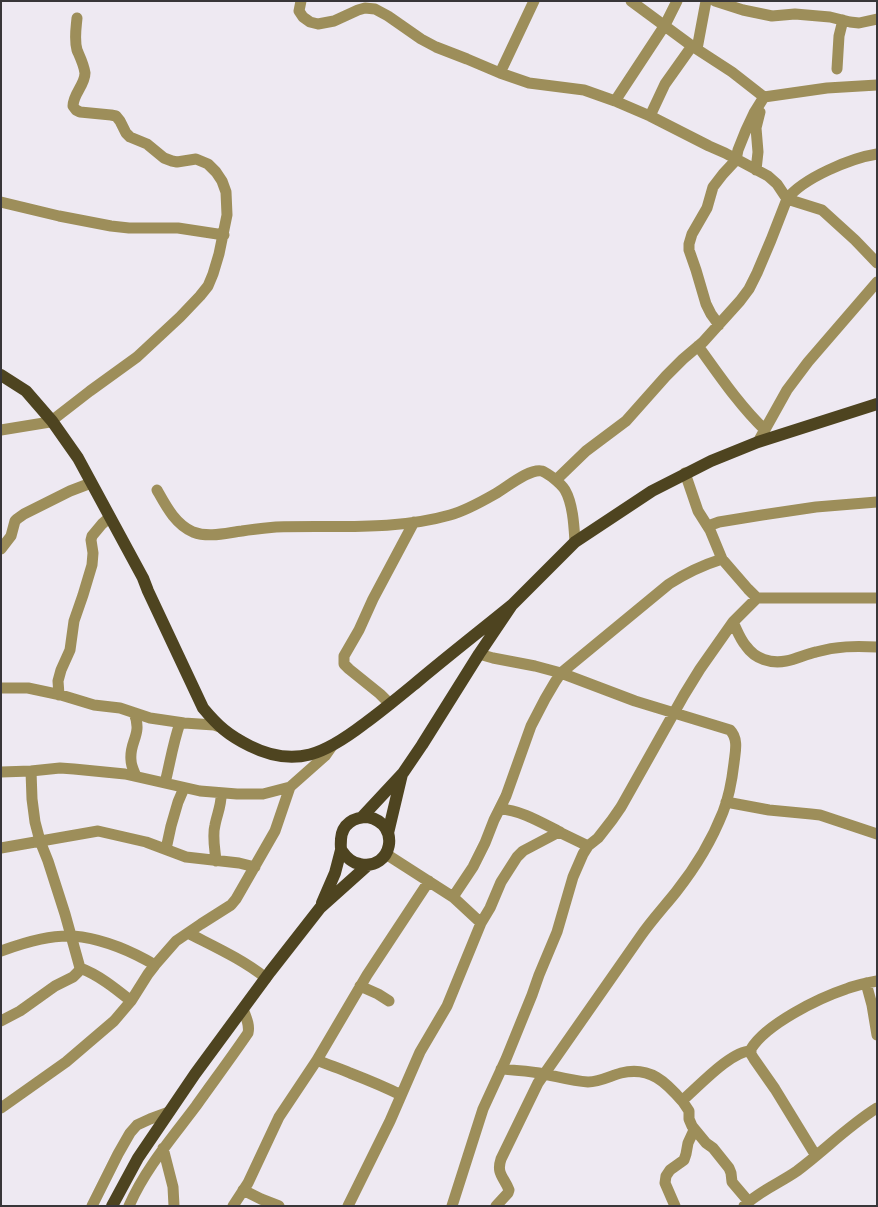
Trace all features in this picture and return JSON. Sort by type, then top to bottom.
[{"type":"main road","points":[[1,375],[26,391],[52,421],[78,458],[143,578],[203,708],[214,722],[239,740],[255,748],[285,756],[312,754],[332,746],[353,733],[512,605],[575,542],[652,491],[711,460],[758,442],[877,404]]},
{"type":"main road","points":[[362,817],[403,773],[512,605]]},
{"type":"main road","points":[[112,1206],[138,1158],[195,1074],[320,908],[368,865],[378,861],[386,854],[389,844],[388,833],[403,773]]},
{"type":"main road","points":[[320,908],[335,873],[341,850],[341,838],[345,828],[352,820],[368,817],[378,820],[388,833]]},
{"type":"main road","points":[[341,850],[351,861],[368,865]]},
{"type":"street","points":[[301,1],[300,11],[303,17],[310,22],[318,24],[334,21],[358,10],[365,8],[375,9],[436,47],[500,73],[529,83],[584,90],[650,116],[768,176],[787,199],[822,210],[877,262]]},
{"type":"street","points":[[500,73],[534,1]]},
{"type":"street","points":[[631,1],[732,72],[763,98],[827,88],[877,85]]},
{"type":"street","points":[[616,101],[665,25],[677,1]]},
{"type":"street","points":[[650,116],[670,75],[695,47],[706,1]]},
{"type":"street","points":[[715,1],[743,10],[772,16],[796,14],[830,17],[860,23],[877,19]]},
{"type":"street","points":[[1,430],[52,421],[137,357],[190,308],[208,286],[224,235],[227,215],[226,192],[222,181],[208,164],[196,159],[177,162],[164,158],[147,144],[130,137],[116,116],[80,112],[73,106],[73,100],[82,85],[85,70],[75,40],[77,18]]},
{"type":"street","points":[[837,69],[843,20]]},
{"type":"street","points":[[719,324],[706,304],[689,247],[692,234],[704,213],[714,188],[722,174],[736,160],[746,130],[763,98]]},
{"type":"street","points":[[756,170],[758,152],[757,123],[763,98]]},
{"type":"street","points":[[556,480],[586,451],[626,421],[683,358],[698,346],[740,301],[752,284],[787,199],[794,191],[817,176],[859,158],[877,154]]},
{"type":"street","points":[[1,202],[110,226],[178,228],[224,235]]},
{"type":"street","points":[[758,442],[787,390],[802,369],[877,282]]},
{"type":"street","points":[[698,346],[744,407],[765,430]]},
{"type":"street","points":[[157,490],[168,510],[180,523],[194,532],[222,535],[275,527],[360,527],[414,522],[450,515],[494,495],[537,471],[545,472],[556,480],[566,493],[573,520],[575,542]]},
{"type":"street","points":[[685,474],[698,511],[708,526],[722,559],[757,598],[877,598]]},
{"type":"street","points":[[1,549],[11,536],[17,519],[70,491],[91,483]]},
{"type":"street","points":[[708,526],[762,514],[877,502]]},
{"type":"street","points":[[59,695],[58,681],[70,650],[74,621],[92,565],[92,536],[110,517]]},
{"type":"street","points":[[390,704],[349,670],[344,664],[344,656],[414,522]]},
{"type":"street","points":[[453,897],[480,853],[500,809],[532,726],[545,698],[561,673],[670,584],[696,569],[722,559]]},
{"type":"street","points":[[452,1206],[483,1109],[532,995],[583,854],[588,846],[598,838],[621,807],[700,669],[733,622],[757,598]]},
{"type":"street","points":[[733,622],[748,649],[759,658],[770,662],[785,662],[814,652],[845,646],[877,647]]},
{"type":"street","points":[[479,654],[561,673],[635,701],[722,727],[733,732],[736,740],[731,783],[726,802],[704,850],[676,892],[640,937],[534,1091],[499,1168],[500,1174],[509,1190],[496,1206]]},
{"type":"street","points":[[1,688],[28,688],[94,705],[120,708],[150,718],[220,727]]},
{"type":"street","points":[[134,712],[137,722],[137,733],[131,752],[131,763],[136,776]]},
{"type":"street","points":[[165,783],[180,723]]},
{"type":"street","points":[[3,769],[31,771],[60,768],[136,776],[184,788],[221,793],[263,794],[290,787],[325,756],[332,746]]},
{"type":"street","points":[[1,1021],[20,1011],[55,986],[73,978],[80,968],[35,822],[31,771]]},
{"type":"street","points":[[1,1108],[66,1062],[114,1021],[131,1002],[148,974],[176,941],[231,905],[275,831],[290,787]]},
{"type":"street","points":[[166,849],[178,802],[184,788]]},
{"type":"street","points":[[216,861],[214,825],[221,804],[221,793]]},
{"type":"street","points":[[726,802],[780,812],[811,814],[877,834]]},
{"type":"street","points":[[500,809],[521,814],[588,846]]},
{"type":"street","points":[[1,848],[98,831],[146,842],[186,857],[239,863],[255,867]]},
{"type":"street","points":[[348,1206],[420,1052],[447,1006],[481,923],[490,908],[501,882],[523,851],[560,832]]},
{"type":"street","points":[[386,854],[453,897],[481,923]]},
{"type":"street","points":[[233,1206],[252,1174],[279,1117],[317,1060],[360,986],[428,881]]},
{"type":"street","points":[[188,933],[234,956],[266,978]]},
{"type":"street","points":[[1,951],[33,941],[60,937],[81,937],[117,947],[155,965]]},
{"type":"street","points":[[80,968],[115,988],[131,1002]]},
{"type":"street","points":[[750,1051],[759,1038],[787,1018],[836,992],[871,982],[872,1005],[877,1035]]},
{"type":"street","points":[[360,986],[389,1001]]},
{"type":"street","points":[[129,1206],[163,1148],[196,1106],[248,1033],[248,1024],[243,1009]]},
{"type":"street","points":[[683,1102],[713,1071],[746,1051],[750,1051]]},
{"type":"street","points":[[750,1051],[776,1089],[816,1156]]},
{"type":"street","points":[[317,1060],[401,1095]]},
{"type":"street","points":[[501,1069],[533,1072],[573,1081],[590,1082],[623,1073],[648,1073],[657,1077],[667,1084],[683,1102],[690,1113],[689,1122],[694,1130],[713,1148],[729,1168],[732,1182],[747,1204],[816,1156],[852,1125],[877,1108]]},
{"type":"street","points":[[92,1206],[130,1133],[137,1125],[150,1118],[169,1112]]},
{"type":"street","points":[[675,1206],[665,1183],[666,1176],[670,1170],[684,1160],[688,1143],[694,1130]]},
{"type":"street","points":[[163,1148],[173,1187],[174,1206]]},
{"type":"street","points":[[243,1190],[279,1206]]}]
